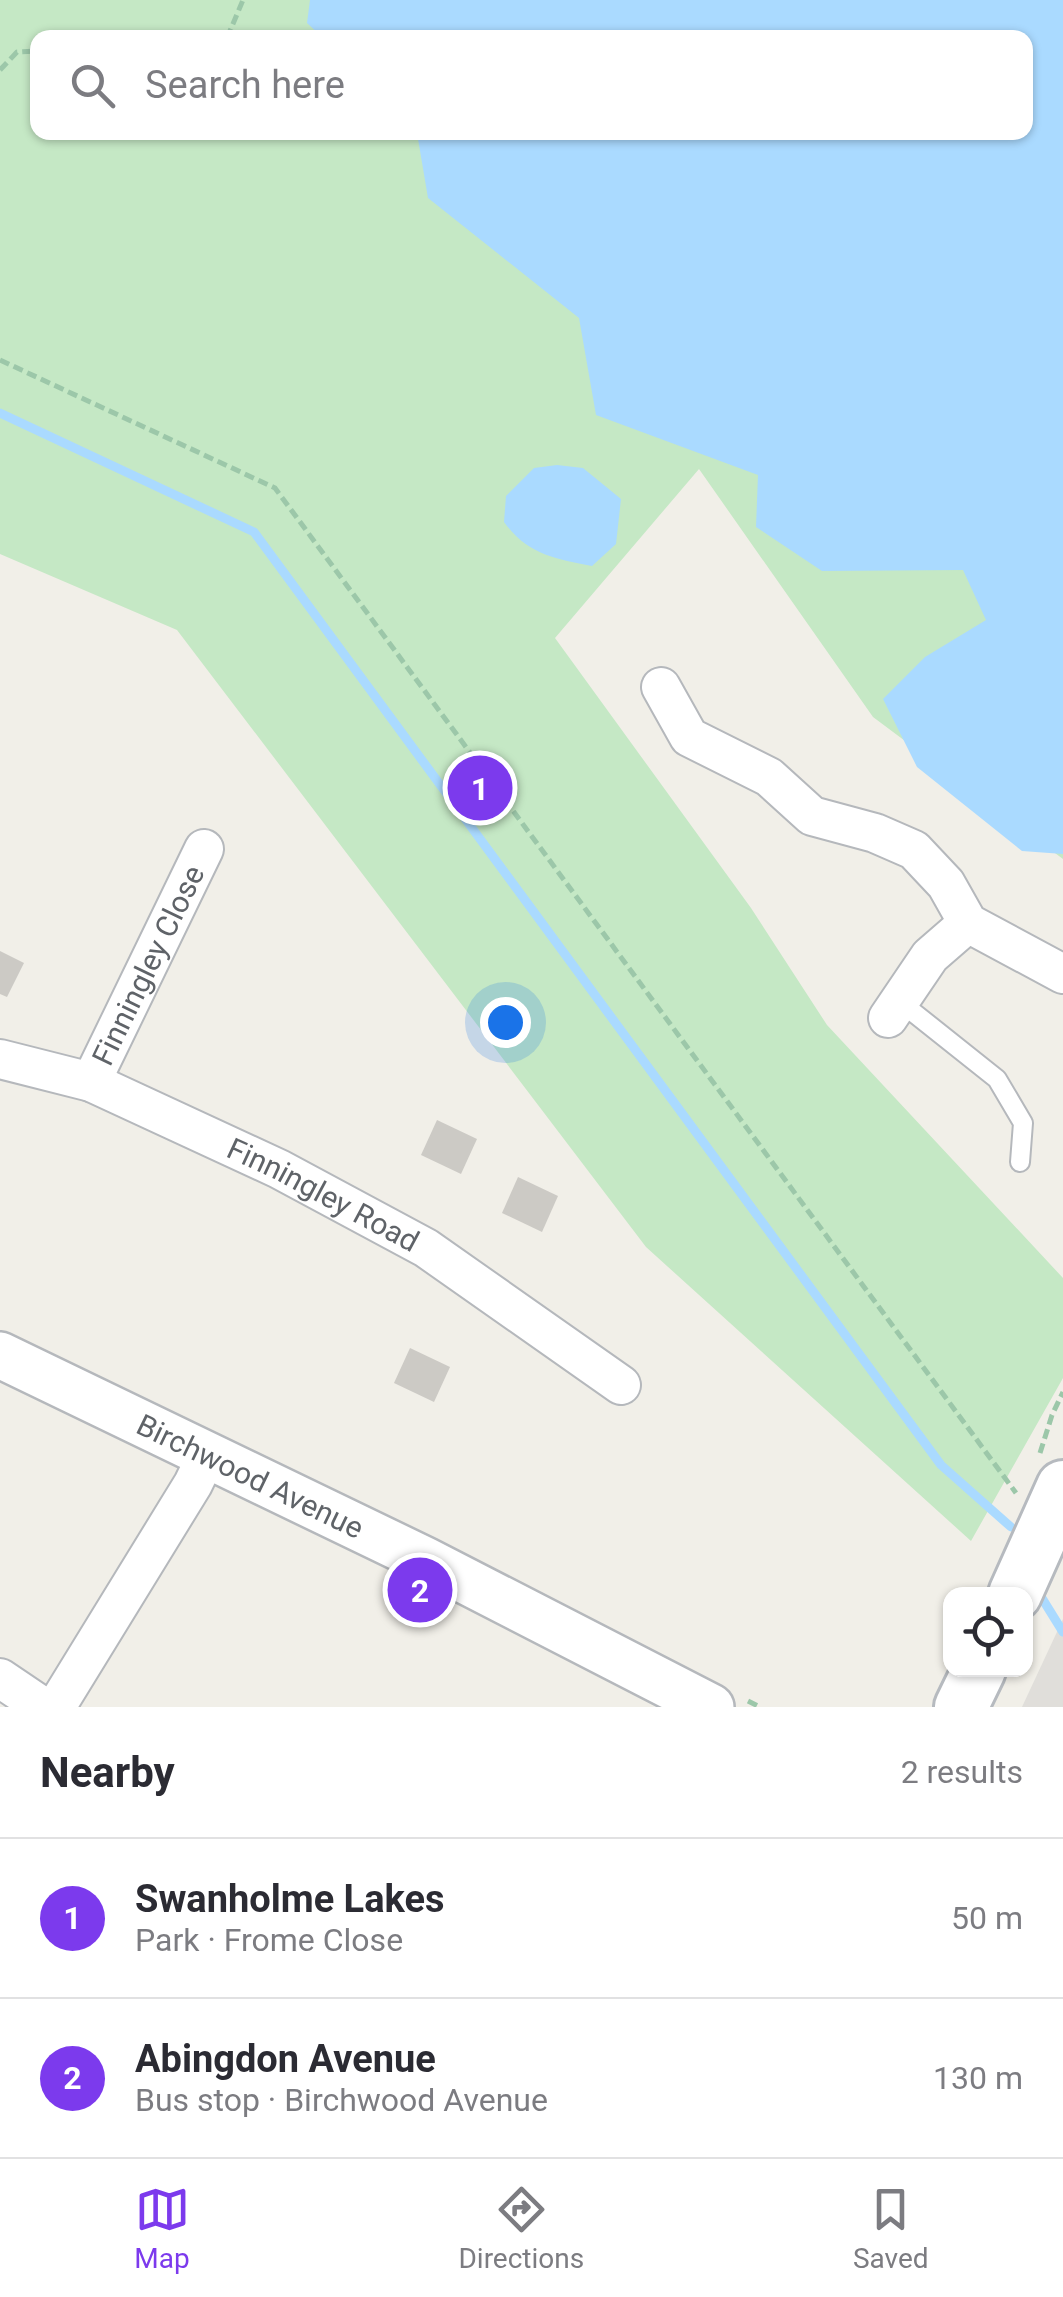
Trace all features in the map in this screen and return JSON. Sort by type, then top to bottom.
[{"type":"main road","points":[[1016,1587],[1044,1496]]},
{"type":"main road","points":[[961,1707],[976,1677]]},
{"type":"street","points":[[660,687],[689,737],[769,777],[812,816],[875,833],[914,850],[946,884],[968,923],[1063,974]]},
{"type":"street","name":"Finningley Close","points":[[90,1082],[204,848]]},
{"type":"street","points":[[894,1010],[930,956],[968,923]]},
{"type":"street","name":"Finningley Road","points":[[0,1059],[90,1082],[279,1169],[426,1248],[621,1385]]},
{"type":"street","name":"Birchwood Avenue","points":[[0,1355],[208,1453],[711,1707]]},
{"type":"street","points":[[56,1707],[193,1484],[208,1453]]},
{"type":"street","points":[[0,1678],[43,1707]]},
{"type":"lane","points":[[894,1010],[996,1079],[1023,1123],[1020,1162]]},
{"type":"path","points":[[229,30],[242,0]]},
{"type":"path","points":[[0,70],[17,52],[30,52]]},
{"type":"path","points":[[0,360],[275,488],[1044,1496]]},
{"type":"shaded area","points":[[1063,1619],[1063,1707],[1022,1707]]},
{"type":"green space","points":[[0,0],[1063,0],[1063,859],[873,717],[699,469],[555,638],[751,908],[827,1025],[1063,1278],[1063,1378],[971,1541],[646,1247],[177,630],[0,554]]},
{"type":"water","points":[[310,0],[1063,0],[1063,854],[1022,851],[917,767],[883,699],[925,657],[986,620],[963,570],[822,571],[756,527],[758,475],[596,415],[579,318],[428,198],[418,140],[1033,140],[1033,30],[314,30],[307,23]]},
{"type":"water","points":[[534,468],[583,468],[621,499],[616,544],[592,566],[532,548],[504,522],[506,496]]},
{"type":"building","points":[[0,951],[24,963],[7,997],[0,994]]},
{"type":"building","points":[[437,1120],[477,1139],[461,1174],[421,1155]]},
{"type":"building","points":[[518,1177],[558,1196],[542,1232],[502,1213]]},
{"type":"building","points":[[410,1348],[450,1367],[434,1402],[394,1383]]},
{"type":"waterway","points":[[0,413],[254,532],[941,1465],[1011,1527]]},
{"type":"waterway","points":[[1040,1595],[1063,1632]]},
{"type":"place","name":"Swanholme Lakes","points":[[480,788]]},
{"type":"place","name":"Abingdon Avenue","points":[[420,1590]]}]
